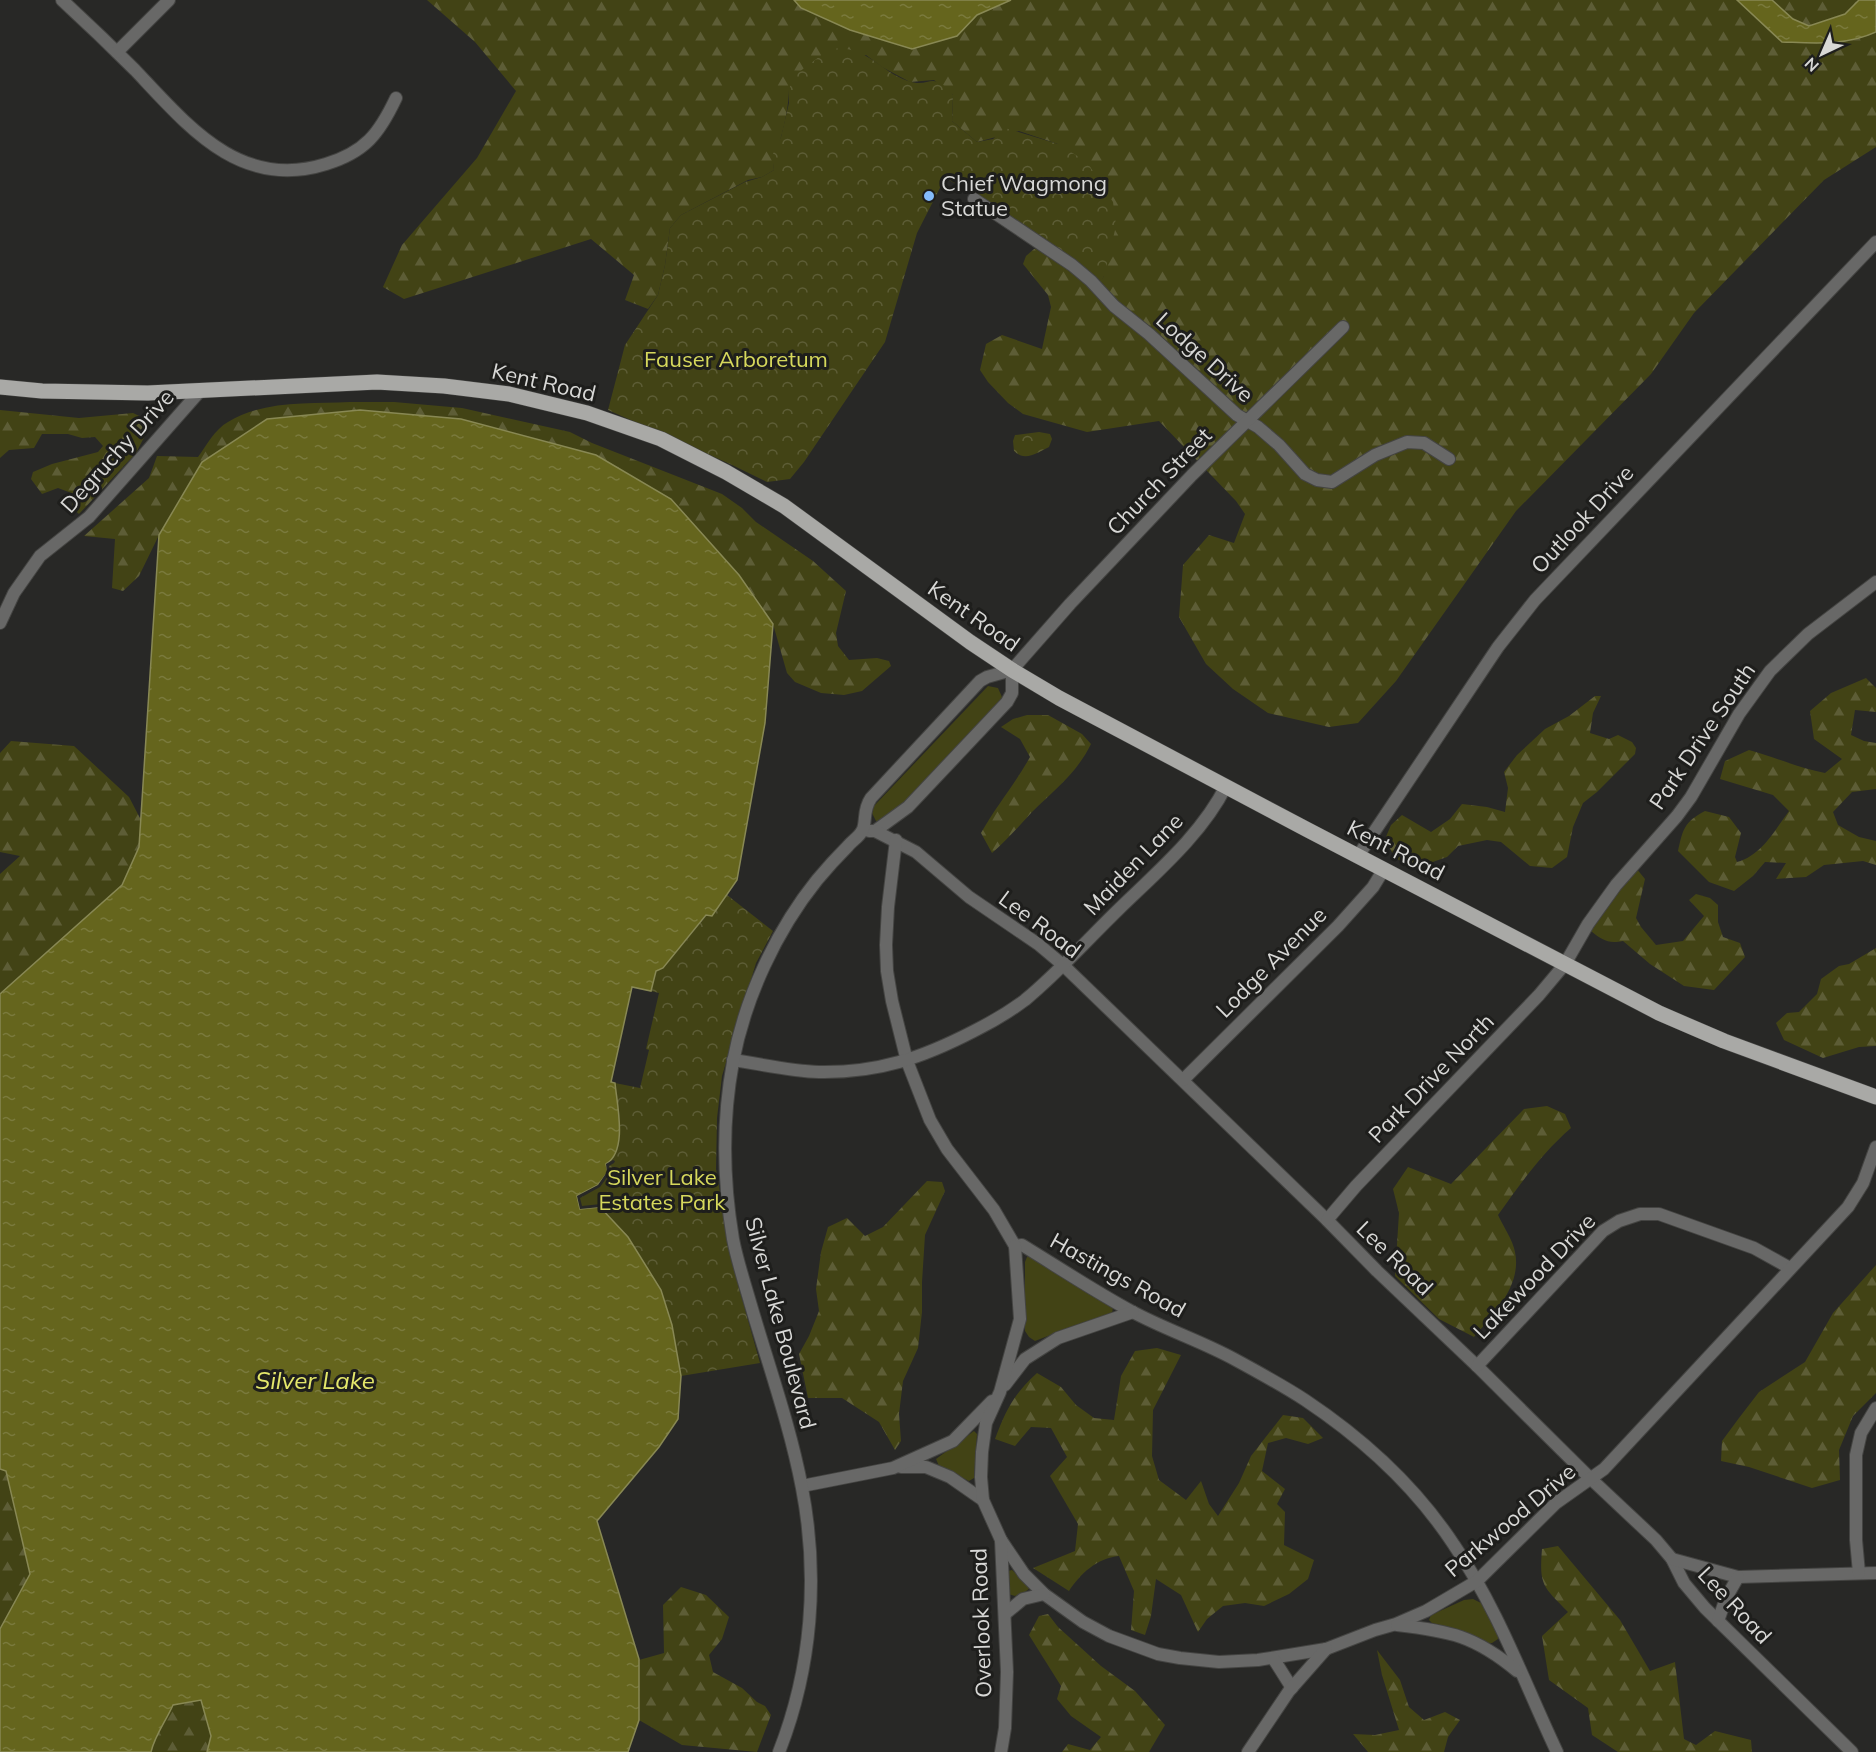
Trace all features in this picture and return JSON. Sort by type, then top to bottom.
[{"type":"main road","name":"Kent Road","points":[[0,387],[42,392],[148,393],[377,382],[444,386],[509,394],[587,413],[661,439],[726,472],[784,506],[970,642],[1059,698],[1565,964],[1687,1025],[1876,1097]]},
{"type":"street","points":[[62,0],[201,136],[238,160],[261,168],[288,172],[316,167],[347,157],[368,142],[386,120],[396,98]]},
{"type":"street","points":[[117,52],[169,0]]},
{"type":"street","name":"Lodge Drive","points":[[974,199],[1072,265],[1114,306],[1149,334],[1230,410],[1265,432],[1305,474],[1326,482],[1340,478],[1375,455],[1407,442],[1424,443],[1449,459]]},
{"type":"street","name":"Outlook Drive","points":[[1358,856],[1498,647],[1535,600],[1876,242]]},
{"type":"street","name":"Church Street","points":[[1012,670],[1036,640],[1213,453],[1248,422],[1343,327]]},
{"type":"street","name":"Degruchy Drive","points":[[0,623],[14,593],[40,556],[89,517],[200,391]]},
{"type":"street","name":"Park Drive South","points":[[1565,964],[1588,924],[1616,885],[1691,797],[1738,714],[1770,671],[1808,634],[1876,582]]},
{"type":"street","points":[[869,831],[864,811],[871,798],[980,681],[1012,670]]},
{"type":"street","name":"Silver Lake Boulevard","points":[[779,1752],[800,1689],[809,1629],[811,1560],[802,1486],[790,1436],[734,1240],[724,1154],[733,1060],[762,972],[787,924],[816,881],[869,831],[908,807],[1007,702],[1011,693],[1012,670]]},
{"type":"street","name":"Maiden Lane","points":[[733,1060],[817,1072],[851,1071],[907,1061],[963,1037],[1000,1017],[1024,1000],[1063,965],[1155,874],[1207,819],[1226,786]]},
{"type":"street","name":"Lee Road","points":[[869,831],[896,840],[916,852],[969,897],[1038,944],[1063,965],[1656,1540],[1672,1559],[1684,1583],[1718,1621],[1852,1752]]},
{"type":"street","name":"Hastings Road","points":[[896,840],[888,906],[886,962],[892,1001],[907,1061],[930,1120],[947,1149],[994,1210],[1014,1246],[1022,1245],[1133,1312],[1191,1338],[1271,1379],[1304,1399],[1364,1445],[1418,1499],[1453,1543],[1477,1581],[1557,1752]]},
{"type":"street","name":"Lodge Avenue","points":[[1184,1080],[1338,926],[1372,887],[1384,869]]},
{"type":"street","name":"Park Drive North","points":[[1327,1220],[1356,1186],[1531,1004],[1565,964]]},
{"type":"street","name":"Parkwood Drive","points":[[1000,1540],[1024,1574],[1044,1594],[1083,1622],[1109,1636],[1158,1654],[1219,1662],[1273,1658],[1326,1649],[1426,1611],[1477,1581],[1556,1503],[1604,1469],[1848,1207],[1863,1183],[1876,1147]]},
{"type":"street","name":"Lakewood Drive","points":[[1477,1366],[1603,1231],[1619,1221],[1640,1214],[1659,1214],[1670,1217],[1754,1248],[1790,1268]]},
{"type":"street","points":[[1000,1392],[1020,1318],[1014,1246]]},
{"type":"street","points":[[893,1468],[953,1441],[1000,1392],[1025,1359],[1058,1338],[1133,1312]]},
{"type":"street","name":"Overlook Road","points":[[1000,1392],[986,1423],[982,1460],[983,1500],[1000,1540],[1005,1614],[1007,1672],[1005,1728],[1001,1752]]},
{"type":"street","points":[[1859,1573],[1856,1540],[1856,1455],[1861,1434],[1876,1408]]},
{"type":"street","points":[[802,1486],[893,1468],[926,1467],[950,1477],[983,1500]]},
{"type":"street","points":[[1672,1559],[1737,1577],[1876,1573]]},
{"type":"street","points":[[1718,1621],[1737,1577]]},
{"type":"street","points":[[1005,1614],[1023,1599],[1044,1594]]},
{"type":"street","name":"Hastings Road","points":[[1396,1624],[1442,1630],[1475,1642],[1497,1654],[1523,1676]]},
{"type":"street","points":[[1248,1752],[1292,1688],[1326,1649]]},
{"type":"street","points":[[1273,1658],[1292,1688]]},
{"type":"green space","points":[[427,0],[1876,0],[1876,147],[1824,180],[1694,313],[1651,374],[1516,511],[1396,681],[1358,723],[1329,727],[1268,713],[1233,689],[1206,664],[1179,617],[1183,565],[1209,535],[1234,543],[1245,514],[1236,501],[1159,421],[1087,432],[1023,414],[1008,403],[980,370],[986,344],[1002,335],[1042,349],[1051,307],[1048,295],[1023,264],[1026,256],[1034,249],[1042,248],[1096,289],[1104,276],[1058,144],[1019,131],[977,142],[952,121],[953,95],[934,80],[910,82],[882,67],[866,55],[789,89],[784,126],[774,155],[774,170],[762,177],[748,180],[681,215],[670,228],[658,295],[648,309],[625,300],[634,275],[591,239],[404,299],[383,287],[402,245],[477,158],[516,91],[475,42]]},
{"type":"green space","name":"Fauser Arboretum","points":[[838,48],[859,53],[908,81],[922,83],[935,81],[946,87],[953,95],[952,121],[977,142],[993,139],[1005,128],[1058,144],[1087,162],[1113,202],[1116,226],[1101,282],[992,203],[945,178],[917,233],[885,342],[804,462],[790,479],[767,482],[608,410],[625,345],[658,295],[670,228],[681,215],[745,182],[762,177],[774,170],[772,156],[781,137],[789,103],[789,89],[795,75],[823,54]]},
{"type":"green space","points":[[394,402],[462,408],[570,432],[592,443],[722,494],[742,508],[756,522],[813,561],[846,591],[836,633],[838,646],[849,660],[877,658],[889,661],[891,666],[862,691],[844,695],[821,693],[795,682],[787,673],[773,624],[739,575],[671,499],[202,462],[159,535],[139,576],[123,591],[112,588],[115,539],[84,536],[149,478],[157,456],[198,457],[223,425],[256,410],[288,404]]},
{"type":"green space","points":[[0,410],[79,418],[133,413],[152,422],[136,453],[79,514],[72,508],[74,494],[58,488],[42,494],[31,479],[33,472],[52,464],[98,452],[103,446],[95,437],[42,434],[34,448],[9,450],[0,458]]},
{"type":"green space","points":[[1039,432],[1050,434],[1052,439],[1049,447],[1027,456],[1014,451],[1015,435]]},
{"type":"green space","points":[[1866,678],[1876,688],[1876,712],[1855,710],[1851,735],[1876,743],[1876,789],[1852,792],[1833,812],[1838,825],[1859,837],[1876,841],[1876,865],[1863,861],[1824,865],[1806,877],[1776,879],[1786,863],[1765,862],[1753,876],[1734,891],[1709,882],[1678,851],[1683,832],[1693,819],[1705,811],[1729,817],[1741,833],[1735,857],[1737,862],[1754,854],[1773,834],[1789,811],[1773,795],[1720,779],[1725,761],[1749,750],[1825,773],[1842,759],[1814,739],[1810,711],[1831,693]]},
{"type":"green space","points":[[988,686],[998,688],[1002,697],[1001,701],[890,817],[881,822],[876,821],[872,813],[874,806]]},
{"type":"green space","points":[[1595,696],[1601,696],[1593,713],[1590,733],[1609,739],[1618,735],[1632,742],[1636,748],[1635,754],[1583,803],[1573,827],[1567,857],[1552,868],[1530,866],[1501,842],[1487,840],[1458,846],[1447,857],[1427,864],[1409,865],[1395,858],[1385,839],[1391,825],[1402,815],[1431,832],[1450,819],[1462,804],[1505,812],[1508,788],[1504,772],[1517,755],[1545,729],[1569,716]]},
{"type":"green space","points":[[1027,715],[1048,715],[1082,734],[1091,744],[1072,772],[992,853],[981,833],[1030,757],[1020,739],[1001,727],[1013,719]]},
{"type":"green space","points":[[11,741],[74,746],[129,797],[141,820],[139,847],[122,885],[0,994],[0,874],[20,856],[0,852],[0,753]]},
{"type":"green space","points":[[1636,868],[1645,879],[1636,918],[1656,945],[1683,941],[1704,916],[1689,900],[1696,894],[1710,898],[1718,905],[1718,922],[1723,937],[1740,943],[1745,957],[1714,990],[1684,986],[1650,964],[1623,941],[1606,941],[1591,931],[1613,888]]},
{"type":"green space","name":"Silver Lake Estates Park","points":[[727,895],[773,931],[756,963],[722,1076],[717,1118],[716,1169],[732,1263],[760,1363],[681,1376],[672,1325],[661,1290],[580,1209],[577,1196],[606,1171],[620,1135],[615,1083],[640,1088],[659,993],[651,991],[656,971],[663,968],[707,915],[712,916]]},
{"type":"green space","points":[[1876,948],[1876,1046],[1859,1047],[1823,1058],[1784,1040],[1776,1023],[1787,1013],[1799,1012],[1817,994],[1821,979],[1839,966],[1849,964]]},
{"type":"green space","points":[[1547,1106],[1565,1114],[1571,1128],[1541,1158],[1498,1215],[1514,1247],[1516,1264],[1514,1276],[1498,1309],[1474,1337],[1439,1319],[1395,1276],[1399,1213],[1393,1189],[1408,1167],[1451,1184],[1524,1109]]},
{"type":"green space","points":[[927,1181],[942,1182],[945,1191],[925,1235],[918,1348],[903,1381],[899,1414],[901,1441],[895,1450],[879,1422],[842,1398],[808,1398],[799,1354],[819,1311],[816,1289],[821,1252],[828,1227],[847,1218],[865,1236],[883,1227]]},
{"type":"green space","points":[[1030,1255],[1069,1282],[1113,1307],[1112,1314],[1105,1319],[1084,1322],[1035,1341],[1029,1337],[1025,1331],[1025,1262]]},
{"type":"green space","points":[[1876,1265],[1876,1393],[1853,1416],[1839,1450],[1840,1480],[1812,1488],[1749,1467],[1721,1461],[1722,1441],[1759,1392],[1805,1362],[1833,1313]]},
{"type":"green space","points":[[1157,1348],[1181,1355],[1153,1410],[1152,1456],[1159,1480],[1186,1500],[1201,1481],[1209,1504],[1218,1516],[1239,1483],[1251,1456],[1283,1415],[1303,1418],[1323,1438],[1308,1444],[1286,1438],[1268,1443],[1262,1471],[1285,1489],[1277,1504],[1285,1512],[1284,1545],[1314,1560],[1308,1579],[1289,1594],[1264,1606],[1245,1603],[1223,1606],[1207,1619],[1198,1632],[1181,1595],[1156,1579],[1151,1616],[1145,1635],[1131,1630],[1134,1591],[1119,1556],[1096,1563],[1078,1579],[1069,1591],[1033,1568],[1075,1551],[1078,1524],[1050,1476],[1067,1457],[1051,1428],[1031,1427],[1015,1446],[995,1439],[1011,1403],[1037,1373],[1061,1387],[1076,1405],[1094,1418],[1114,1420],[1121,1376],[1135,1351]]},
{"type":"green space","points":[[974,1431],[977,1434],[974,1478],[969,1481],[939,1466],[936,1459]]},
{"type":"green space","points":[[0,1469],[6,1470],[30,1574],[0,1629]]},
{"type":"green space","points":[[1558,1546],[1620,1620],[1650,1671],[1675,1662],[1684,1739],[1696,1745],[1715,1731],[1751,1740],[1752,1752],[1618,1752],[1592,1735],[1588,1708],[1549,1680],[1542,1636],[1568,1612],[1544,1585],[1541,1571],[1542,1549]]},
{"type":"green space","points":[[1012,1570],[1031,1587],[1015,1596],[1008,1594],[1008,1571]]},
{"type":"green space","points":[[681,1587],[706,1595],[729,1617],[722,1639],[709,1655],[713,1672],[742,1688],[765,1706],[771,1715],[757,1752],[682,1745],[639,1720],[639,1660],[664,1653],[663,1605]]},
{"type":"green space","points":[[1473,1599],[1481,1603],[1498,1635],[1498,1639],[1492,1643],[1429,1620],[1431,1615],[1464,1600]]},
{"type":"green space","points":[[1048,1614],[1058,1627],[1101,1666],[1135,1691],[1165,1725],[1149,1752],[1062,1752],[1068,1744],[1090,1750],[1101,1737],[1071,1716],[1057,1699],[1061,1686],[1029,1635],[1039,1616]]},
{"type":"green space","points":[[1377,1650],[1400,1680],[1409,1707],[1424,1720],[1445,1712],[1460,1720],[1448,1737],[1444,1752],[1368,1752],[1353,1734],[1375,1735],[1399,1730],[1382,1675]]},
{"type":"green space","points":[[201,1700],[211,1736],[207,1752],[151,1752],[173,1705]]},
{"type":"water","points":[[794,0],[1011,0],[977,15],[957,36],[912,49],[850,30],[801,8]]},
{"type":"water","points":[[1737,0],[1772,0],[1793,19],[1809,26],[1845,14],[1859,0],[1876,0],[1876,32],[1842,42],[1782,42]]},
{"type":"water","name":"Silver Lake","points":[[360,410],[461,419],[596,455],[671,499],[739,575],[773,624],[765,723],[737,880],[712,916],[706,915],[663,968],[656,971],[651,991],[632,987],[611,1082],[615,1083],[619,1115],[617,1149],[613,1158],[606,1164],[608,1172],[598,1185],[577,1196],[580,1209],[600,1207],[628,1237],[661,1290],[672,1325],[681,1376],[678,1419],[659,1447],[597,1521],[639,1659],[639,1720],[628,1752],[207,1752],[211,1736],[201,1700],[173,1705],[151,1752],[0,1752],[0,1629],[30,1574],[6,1471],[0,1469],[0,994],[122,885],[139,847],[159,535],[202,462],[267,419]]},
{"type":"pier","points":[[613,1160],[614,1163],[609,1166],[610,1173],[600,1187],[580,1198],[582,1206],[601,1204],[603,1210],[600,1207],[580,1209],[577,1196],[598,1185],[607,1172],[606,1164]]},
{"type":"place","name":"Chief Wagmong Statue","points":[[929,196]]}]
